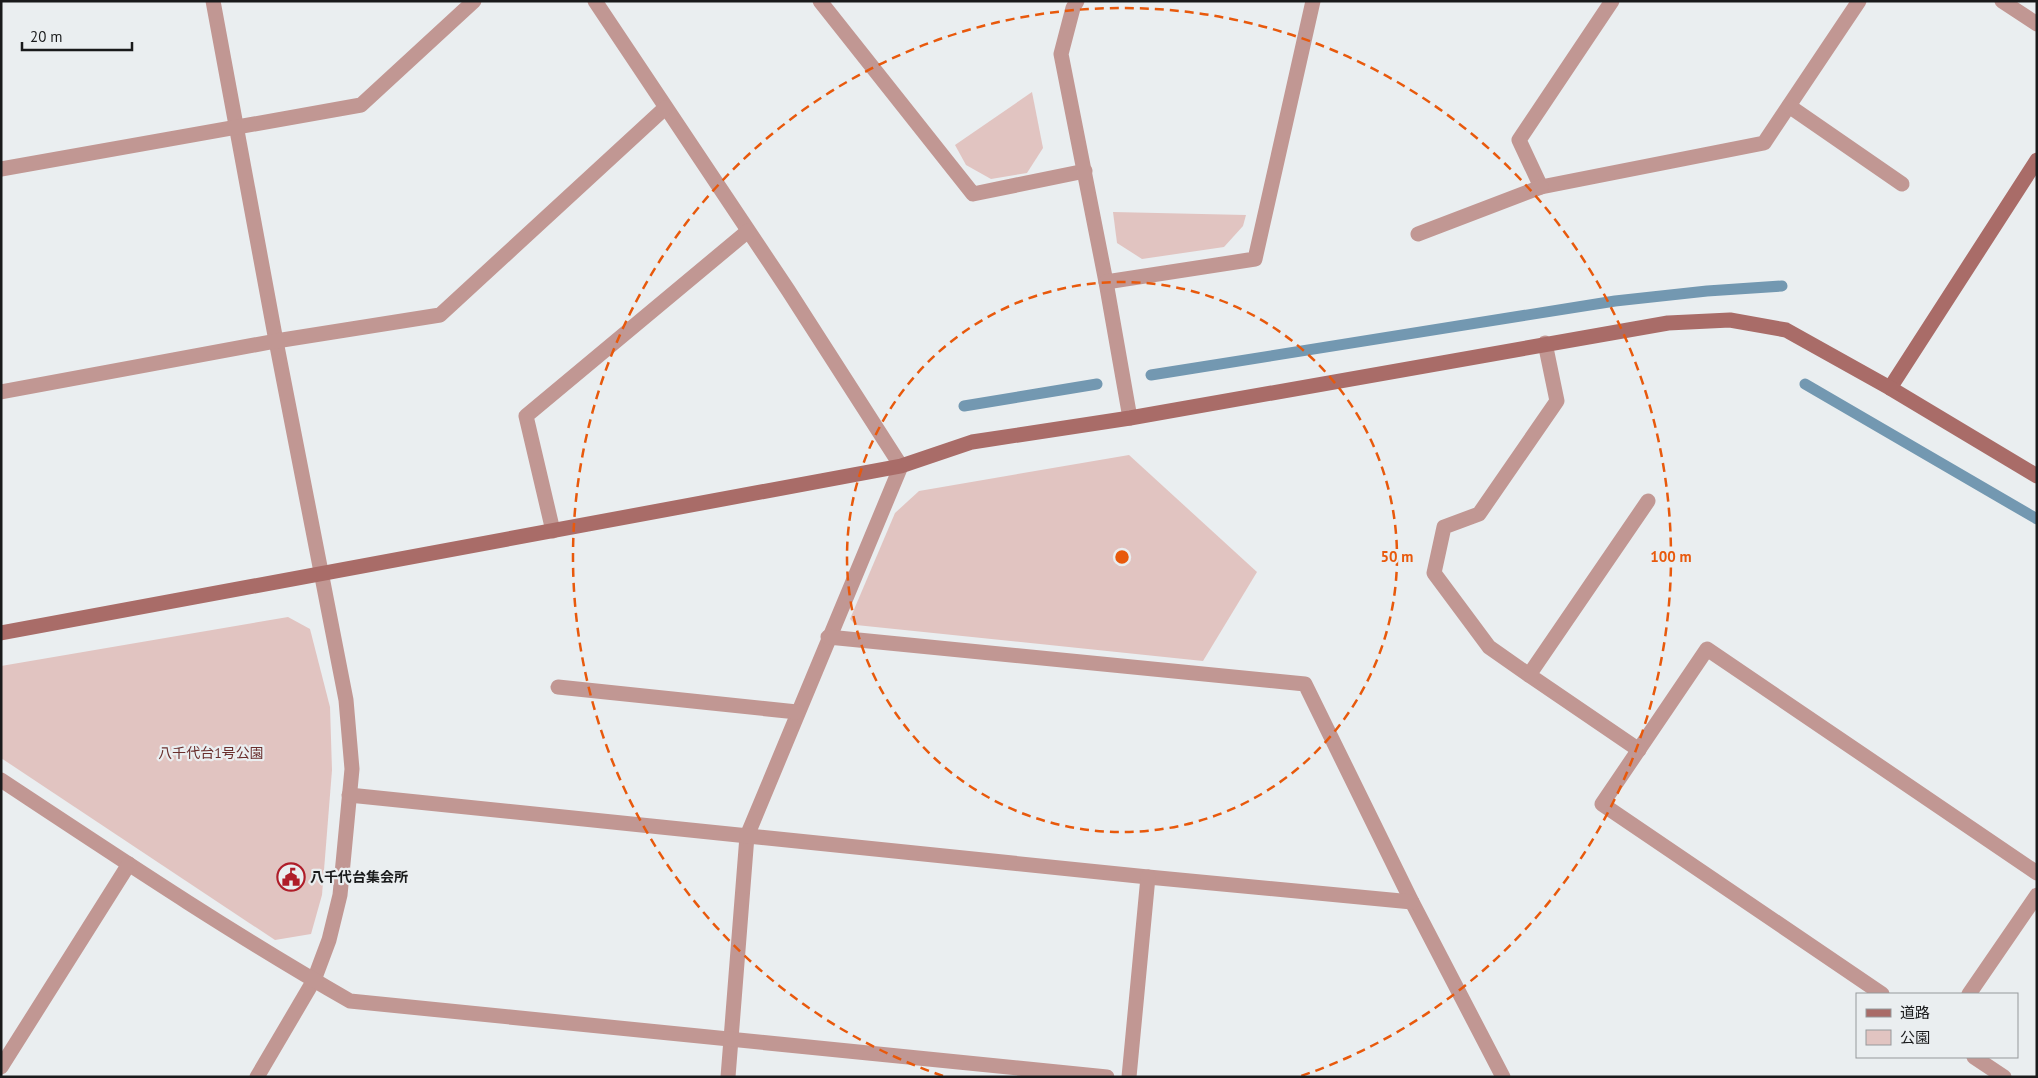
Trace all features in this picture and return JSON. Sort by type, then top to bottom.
[{"type":"street","points":[[213,1],[276,341],[346,700],[352,769],[340,895],[329,940],[314,980],[257,1077]]},
{"type":"street","points":[[1,169],[361,105],[474,1]]},
{"type":"street","points":[[595,1],[748,231],[900,466]]},
{"type":"street","points":[[820,1],[973,194],[1085,171]]},
{"type":"street","points":[[1077,1],[1073,8],[1062,54],[1130,418]]},
{"type":"street","points":[[1106,282],[1254,259],[1313,1]]},
{"type":"street","points":[[1541,187],[1519,140],[1612,1]]},
{"type":"street","points":[[1418,234],[1541,187],[1764,143],[1859,1]]},
{"type":"street","points":[[2002,1],[2037,24]]},
{"type":"street","points":[[1789,106],[1902,184]]},
{"type":"street","points":[[1,392],[276,341],[440,315],[665,108]]},
{"type":"street","points":[[1890,388],[2037,160]]},
{"type":"street","points":[[553,531],[526,416],[748,231]]},
{"type":"street","points":[[1,633],[900,466],[972,442],[1130,418],[1546,343],[1668,323],[1730,320],[1786,330],[1890,388],[2037,476]]},
{"type":"street","points":[[1546,343],[1557,401],[1479,514],[1444,527],[1434,573],[1489,647],[1638,750]]},
{"type":"street","points":[[728,1077],[747,836],[900,466]]},
{"type":"street","points":[[1529,676],[1648,501]]},
{"type":"street","points":[[828,638],[1305,684],[1412,902],[1502,1077]]},
{"type":"street","points":[[1881,993],[1602,804],[1707,649],[2037,873]]},
{"type":"street","points":[[558,687],[797,712]]},
{"type":"street","points":[[1,780],[129,864],[314,980],[350,1000],[1106,1077]]},
{"type":"street","points":[[350,795],[1148,877],[1412,902]]},
{"type":"street","points":[[2,1063],[129,864]]},
{"type":"street","points":[[1129,1077],[1148,877]]},
{"type":"street","points":[[1970,993],[2037,895]]},
{"type":"street","points":[[1976,1058],[2004,1077]]},
{"type":"green space","points":[[1032,92],[1043,148],[1027,173],[991,179],[966,165],[955,145]]},
{"type":"green space","points":[[1113,212],[1246,215],[1243,226],[1224,247],[1142,259],[1117,243]]},
{"type":"green space","points":[[1129,455],[1257,572],[1203,661],[856,625],[850,619],[895,513],[919,491]]},
{"type":"green space","name":"八千代台1号公園","points":[[288,617],[310,629],[330,707],[332,770],[322,895],[311,934],[275,940],[1,758],[1,666]]},
{"type":"waterway","points":[[1151,375],[1615,301],[1707,291],[1782,286]]},
{"type":"waterway","points":[[964,406],[1097,384]]},
{"type":"waterway","points":[[1805,384],[2037,519]]},
{"type":"place","name":"八千代台集会所","points":[[291,877]]}]
